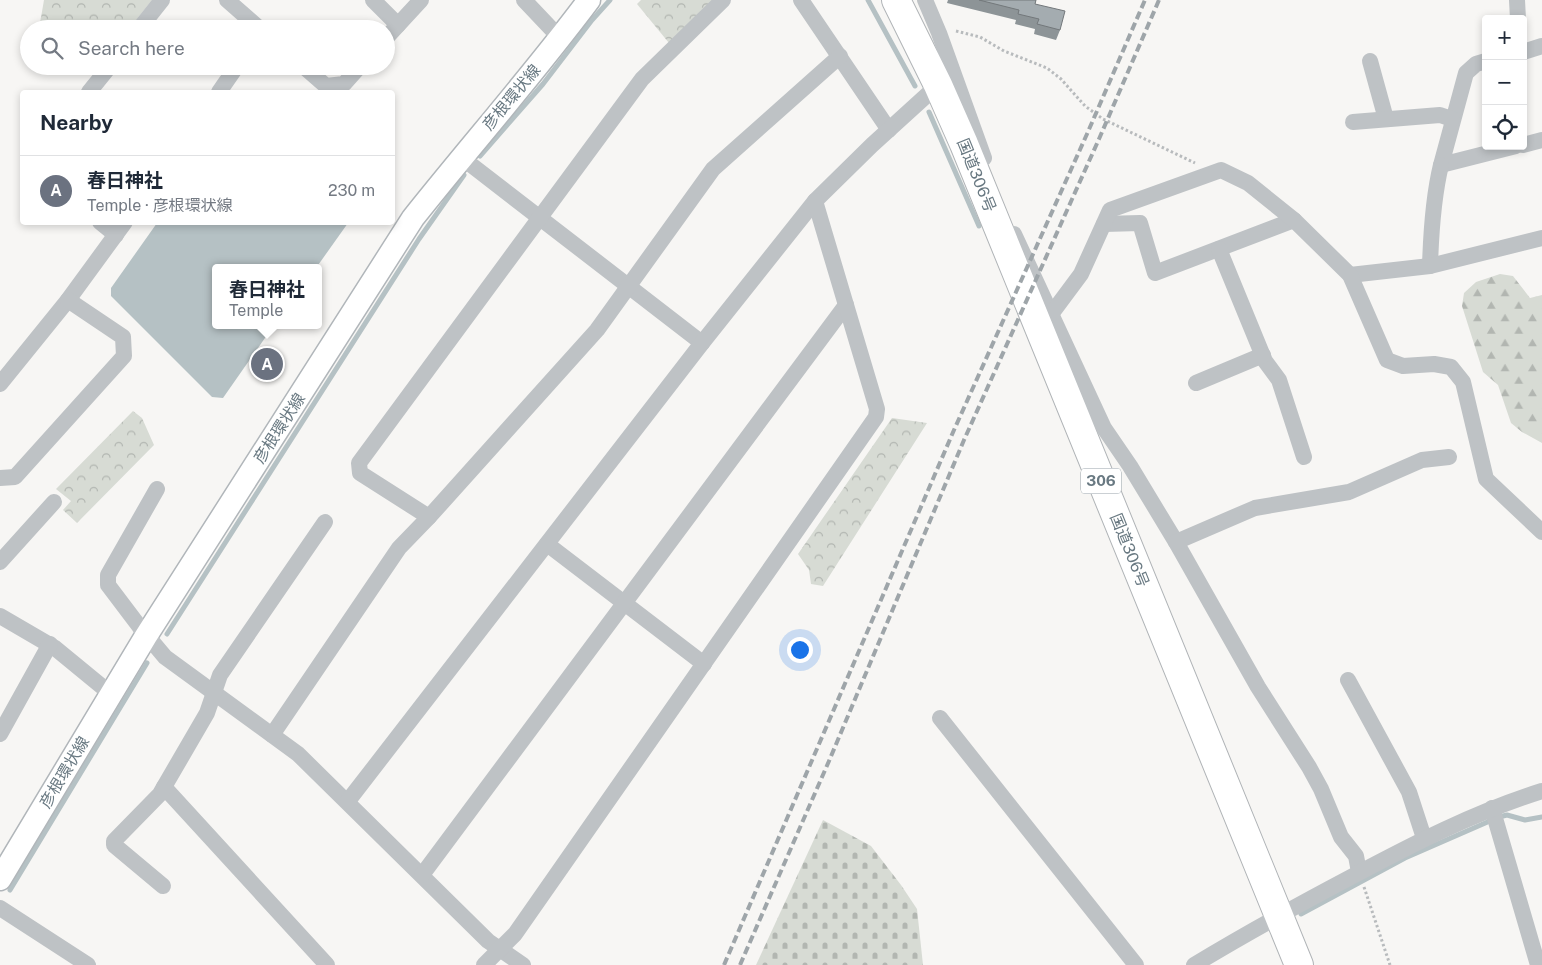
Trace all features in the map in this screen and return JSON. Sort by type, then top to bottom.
[{"type":"highway","name":"国道306号","points":[[896,0],[938,85],[968,154],[1299,965]]},
{"type":"main road","name":"彦根環状線","points":[[0,878],[146,636],[413,218],[461,157],[514,96],[589,0]]},
{"type":"street","points":[[146,20],[162,0]]},
{"type":"street","points":[[226,0],[249,20]]},
{"type":"street","points":[[373,0],[393,20]]},
{"type":"street","points":[[395,28],[421,0]]},
{"type":"street","points":[[524,0],[560,38]]},
{"type":"street","points":[[429,517],[360,473],[359,463],[642,79],[723,0]]},
{"type":"street","points":[[801,0],[889,130]]},
{"type":"street","points":[[926,0],[1006,216],[1104,428],[1130,466],[1176,542],[1258,687],[1309,767],[1321,789],[1341,836],[1356,856],[1361,878]]},
{"type":"street","points":[[1517,0],[1518,15]]},
{"type":"street","points":[[395,22],[398,25]]},
{"type":"street","points":[[1527,51],[1542,46]]},
{"type":"street","points":[[272,735],[399,548],[597,330],[713,169],[840,56]]},
{"type":"street","points":[[1370,61],[1386,119]]},
{"type":"street","points":[[1430,266],[1430,243],[1436,191],[1452,119],[1466,73],[1476,64],[1482,62]]},
{"type":"street","points":[[91,90],[103,75]]},
{"type":"street","points":[[220,90],[231,75]]},
{"type":"street","points":[[313,75],[326,86],[344,84],[352,75]]},
{"type":"street","points":[[348,802],[702,343],[815,202],[872,145],[938,85]]},
{"type":"street","points":[[1353,122],[1440,114],[1452,119]]},
{"type":"street","points":[[1527,144],[1542,140]]},
{"type":"street","points":[[1441,165],[1500,150]]},
{"type":"street","points":[[461,157],[538,219],[702,343]]},
{"type":"street","points":[[1052,313],[1081,274],[1110,210],[1221,170],[1248,184],[1294,220],[1350,275],[1387,360],[1404,366],[1434,364],[1452,367],[1463,382],[1486,479],[1542,532]]},
{"type":"street","points":[[484,965],[515,934],[876,417],[877,409],[815,202]]},
{"type":"street","points":[[1104,224],[1140,223],[1155,273],[1294,220]]},
{"type":"street","points":[[0,384],[68,300],[121,229],[109,225]]},
{"type":"street","points":[[1350,275],[1430,266],[1542,238]]},
{"type":"street","points":[[1219,249],[1262,355],[1279,380],[1304,457]]},
{"type":"street","points":[[0,478],[15,477],[124,356],[122,337],[68,300]]},
{"type":"street","points":[[422,875],[846,305]]},
{"type":"street","points":[[1196,383],[1262,355]]},
{"type":"street","points":[[1176,542],[1255,508],[1348,492],[1422,460],[1449,457]]},
{"type":"street","points":[[157,489],[108,575],[108,585],[146,636],[165,658],[298,754],[488,940],[523,965]]},
{"type":"street","points":[[0,562],[54,502]]},
{"type":"street","points":[[163,886],[114,845],[114,841],[160,794],[207,712],[220,676],[325,522]]},
{"type":"street","points":[[547,544],[704,664]]},
{"type":"street","points":[[0,616],[50,644],[111,694]]},
{"type":"street","points":[[0,734],[50,644]]},
{"type":"street","points":[[1348,680],[1409,792],[1424,838]]},
{"type":"street","points":[[940,718],[1136,965]]},
{"type":"street","points":[[164,787],[327,965]]},
{"type":"street","points":[[1194,965],[1279,915],[1361,878],[1424,838],[1494,815],[1542,791]]},
{"type":"street","points":[[1494,815],[1538,965]]},
{"type":"street","points":[[0,908],[88,965]]},
{"type":"path","points":[[938,31],[948,29],[980,38],[1004,51],[1047,68],[1061,79],[1085,106],[1103,119],[1200,165]]},
{"type":"path","points":[[1361,878],[1390,965]]},
{"type":"green space","points":[[44,0],[152,0],[136,20],[41,20]]},
{"type":"green space","points":[[641,0],[714,0],[669,43],[637,4]]},
{"type":"green space","points":[[1500,274],[1513,276],[1530,298],[1542,295],[1542,443],[1522,432],[1511,423],[1498,385],[1483,372],[1462,306],[1464,293],[1476,282]]},
{"type":"green space","points":[[133,411],[142,418],[154,445],[77,523],[63,510],[71,501],[56,489]]},
{"type":"green space","points":[[892,418],[927,423],[823,586],[811,584],[809,570],[798,554]]},
{"type":"green space","points":[[823,820],[871,846],[901,885],[917,909],[923,965],[756,965]]},
{"type":"shaded area","points":[[156,225],[347,225],[319,264],[212,264],[212,329],[271,329],[223,398],[212,397],[111,296],[111,288]]},
{"type":"building","points":[[979,0],[1036,0],[1035,4],[1065,11],[1060,30],[1037,24],[1039,19],[1018,14],[1019,10]]},
{"type":"waterway","points":[[480,156],[543,84],[592,20],[610,0]]},
{"type":"waterway","points":[[868,0],[915,86]]},
{"type":"waterway","points":[[929,112],[979,226]]},
{"type":"waterway","points":[[167,634],[419,239],[464,175]]},
{"type":"waterway","points":[[10,890],[147,663]]},
{"type":"waterway","points":[[1301,914],[1405,858],[1499,817],[1507,815],[1525,820],[1542,817]]},
{"type":"railway","points":[[724,965],[954,430],[1145,0]]},
{"type":"railway","points":[[740,965],[829,761],[964,440],[1159,0]]},
{"type":"place","name":"春日神社","points":[[267,364]]}]
